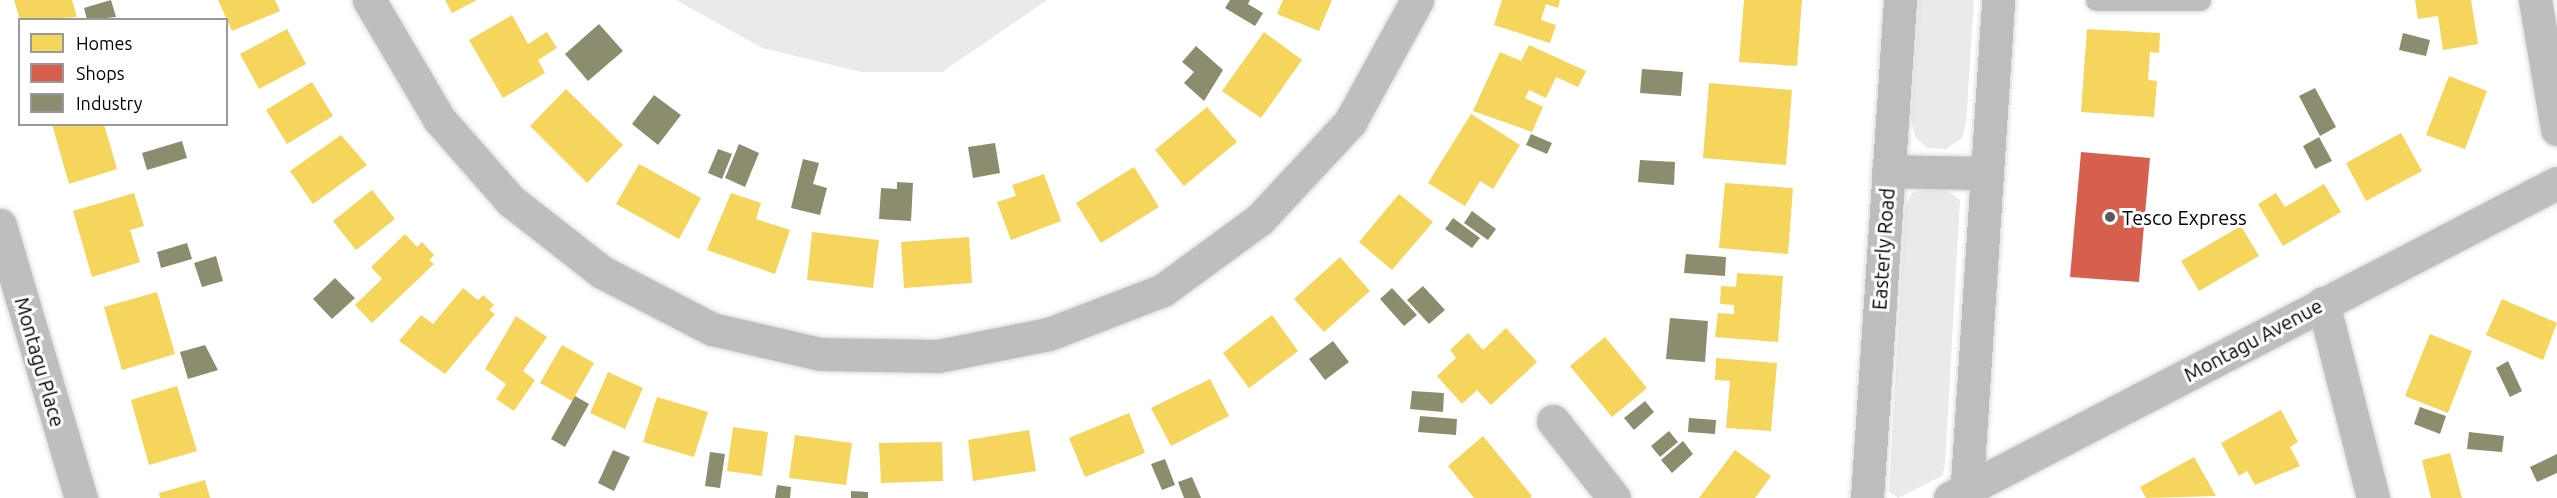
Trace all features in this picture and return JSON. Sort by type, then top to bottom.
[{"type":"main road","name":"Easterly Road","points":[[1867,498],[1900,0]]},
{"type":"main road","points":[[1961,495],[1987,173],[1998,0]]},
{"type":"main road","points":[[1888,171],[1987,173]]},
{"type":"street","points":[[369,0],[439,119],[511,201],[602,272],[712,329],[820,354],[938,356],[1049,334],[1163,290],[1260,219],[1350,123],[1418,0]]},
{"type":"street","points":[[2535,0],[2557,129]]},
{"type":"street","name":"Montagu Avenue","points":[[1961,495],[2323,303],[2557,183]]},
{"type":"street","name":"Montagu Place","points":[[0,225],[81,498]]},
{"type":"street","points":[[2323,303],[2373,498]]},
{"type":"street","points":[[1553,421],[1614,498]]},
{"type":"lane","points":[[2096,0],[2200,0]]},
{"type":"shaded area","points":[[676,0],[1047,0],[942,72],[862,72],[762,48]]},
{"type":"shaded area","points":[[1919,0],[1974,0],[1966,124],[1962,138],[1946,149],[1927,148],[1915,136],[1911,118]]},
{"type":"shaded area","points":[[1927,189],[1946,190],[1960,200],[1945,465],[1942,476],[1898,498],[1889,492],[1905,207],[1912,193]]},
{"type":"building: Homes","points":[[14,0],[72,0],[77,17],[58,18],[19,18]]},
{"type":"building: Homes","points":[[218,0],[275,0],[280,11],[232,31]]},
{"type":"building: Homes","points":[[445,0],[477,0],[452,13]]},
{"type":"building: Homes","points":[[1283,0],[1332,0],[1319,31],[1277,14]]},
{"type":"building: Homes","points":[[1502,0],[1560,0],[1558,8],[1546,4],[1541,20],[1556,25],[1550,43],[1494,25]]},
{"type":"building: Homes","points":[[1744,0],[1802,0],[1797,66],[1739,62]]},
{"type":"building: Homes","points":[[2415,0],[2471,0],[2478,44],[2443,50],[2438,16],[2418,19]]},
{"type":"building: Homes","points":[[512,15],[528,44],[547,32],[557,48],[538,60],[545,73],[503,98],[469,40]]},
{"type":"building: Homes","points":[[287,29],[306,64],[259,89],[240,54]]},
{"type":"building: Homes","points":[[2087,29],[2160,33],[2159,53],[2150,52],[2148,80],[2157,81],[2154,117],[2081,112]]},
{"type":"building: Homes","points":[[1264,32],[1302,60],[1261,118],[1222,91]]},
{"type":"building: Homes","points":[[1529,45],[1586,71],[1578,87],[1556,77],[1546,98],[1529,90],[1525,98],[1543,107],[1532,132],[1473,111],[1500,52],[1521,61]]},
{"type":"building: Homes","points":[[2449,76],[2487,91],[2465,149],[2426,135]]},
{"type":"building: Homes","points":[[312,82],[333,116],[287,144],[266,110]]},
{"type":"building: Homes","points":[[1709,83],[1792,90],[1786,165],[1703,158]]},
{"type":"building: Homes","points":[[566,89],[623,145],[587,183],[530,126]]},
{"type":"building: Homes","points":[[1207,107],[1237,142],[1184,186],[1155,150]]},
{"type":"building: Homes","points":[[1471,114],[1520,145],[1493,189],[1480,181],[1465,206],[1428,183]]},
{"type":"building: Homes","points":[[53,126],[105,126],[117,169],[69,184]]},
{"type":"building: Homes","points":[[2401,133],[2422,171],[2366,201],[2346,163]]},
{"type":"building: Homes","points":[[341,135],[367,165],[313,204],[290,171]]},
{"type":"building: Homes","points":[[639,164],[701,198],[679,239],[616,204]]},
{"type":"building: Homes","points":[[1134,167],[1159,207],[1101,243],[1076,203]]},
{"type":"building: Homes","points":[[1044,174],[1061,221],[1011,240],[997,202],[1016,196],[1012,185]]},
{"type":"building: Homes","points":[[1725,183],[1793,188],[1788,254],[1719,248]]},
{"type":"building: Homes","points":[[2324,184],[2341,212],[2283,246],[2258,204],[2276,193],[2285,207]]},
{"type":"building: Homes","points":[[372,190],[395,219],[356,250],[333,221]]},
{"type":"building: Homes","points":[[134,193],[144,226],[130,230],[140,262],[92,277],[73,211]]},
{"type":"building: Homes","points":[[731,193],[761,203],[756,219],[790,230],[775,274],[707,250]]},
{"type":"building: Homes","points":[[1399,194],[1433,222],[1392,270],[1359,242]]},
{"type":"building: Homes","points":[[2241,226],[2259,256],[2199,291],[2181,261]]},
{"type":"building: Homes","points":[[812,232],[879,240],[873,288],[807,280]]},
{"type":"building: Homes","points":[[405,234],[417,247],[422,242],[434,255],[429,260],[434,264],[372,323],[355,305],[382,279],[371,267]]},
{"type":"building: Homes","points":[[969,237],[972,283],[904,288],[901,242]]},
{"type":"building: Homes","points":[[1340,257],[1370,291],[1324,332],[1294,299]]},
{"type":"building: Homes","points":[[1737,273],[1783,276],[1778,342],[1715,337],[1718,313],[1734,314],[1734,305],[1720,304],[1721,286],[1736,287]]},
{"type":"building: Homes","points":[[463,288],[478,300],[483,295],[494,305],[489,310],[495,314],[445,374],[399,341],[421,315],[433,324]]},
{"type":"building: Homes","points":[[157,292],[175,354],[122,370],[104,307]]},
{"type":"building: Homes","points":[[2502,299],[2557,323],[2543,360],[2486,335]]},
{"type":"building: Homes","points":[[1272,315],[1298,351],[1249,388],[1223,353]]},
{"type":"building: Homes","points":[[516,316],[547,337],[523,371],[535,380],[514,411],[496,399],[506,384],[485,369]]},
{"type":"building: Homes","points":[[1506,328],[1537,362],[1491,405],[1477,390],[1462,404],[1437,376],[1456,358],[1450,350],[1468,333],[1483,350]]},
{"type":"building: Homes","points":[[2430,334],[2472,351],[2448,413],[2405,396]]},
{"type":"building: Homes","points":[[1605,337],[1647,388],[1612,417],[1570,366]]},
{"type":"building: Homes","points":[[562,345],[594,363],[572,401],[540,383]]},
{"type":"building: Homes","points":[[1716,358],[1777,363],[1771,431],[1726,428],[1730,381],[1715,380]]},
{"type":"building: Homes","points":[[608,372],[643,388],[625,429],[590,413]]},
{"type":"building: Homes","points":[[1210,379],[1229,416],[1171,446],[1151,408]]},
{"type":"building: Homes","points":[[177,386],[197,451],[149,465],[131,400]]},
{"type":"building: Homes","points":[[657,397],[708,412],[694,457],[643,442]]},
{"type":"building: Homes","points":[[2281,410],[2298,442],[2290,447],[2300,466],[2255,485],[2247,471],[2239,476],[2221,443]]},
{"type":"building: Homes","points":[[1129,413],[1145,453],[1085,477],[1069,438]]},
{"type":"building: Homes","points":[[733,427],[768,432],[762,476],[727,471]]},
{"type":"building: Homes","points":[[1029,430],[1036,471],[973,481],[968,440]]},
{"type":"building: Homes","points":[[795,435],[852,443],[846,485],[789,478]]},
{"type":"building: Homes","points":[[1483,436],[1532,496],[1530,498],[1474,498],[1448,466]]},
{"type":"building: Homes","points":[[942,442],[943,481],[881,483],[879,443]]},
{"type":"building: Homes","points":[[1735,450],[1771,476],[1755,498],[1699,498]]},
{"type":"building: Homes","points":[[2450,453],[2462,498],[2431,498],[2422,460]]},
{"type":"building: Homes","points":[[2194,457],[2216,496],[2146,498],[2140,487]]},
{"type":"building: Homes","points":[[205,480],[210,498],[160,498],[159,493]]},
{"type":"building: Shops","name":"Tesco Express","points":[[2081,152],[2150,158],[2139,282],[2070,277]]},
{"type":"building: Industry","points":[[111,0],[116,17],[86,18],[84,8]]},
{"type":"building: Industry","points":[[1230,0],[1250,0],[1248,4],[1263,13],[1255,26],[1225,8]]},
{"type":"building: Industry","points":[[599,24],[623,51],[588,81],[565,54]]},
{"type":"building: Industry","points":[[2403,33],[2430,40],[2426,56],[2399,50]]},
{"type":"building: Industry","points":[[1196,46],[1223,70],[1204,101],[1184,83],[1194,72],[1182,62]]},
{"type":"building: Industry","points":[[1642,69],[1683,72],[1681,96],[1640,93]]},
{"type":"building: Industry","points":[[2315,88],[2336,127],[2320,136],[2299,96]]},
{"type":"building: Industry","points":[[654,95],[681,115],[658,145],[632,124]]},
{"type":"building: Industry","points":[[1531,134],[1552,143],[1547,154],[1526,145]]},
{"type":"building: Industry","points":[[2319,137],[2332,161],[2315,169],[2303,146]]},
{"type":"building: Industry","points":[[182,141],[187,158],[147,170],[142,153]]},
{"type":"building: Industry","points":[[995,143],[1000,173],[973,178],[968,147]]},
{"type":"building: Industry","points":[[739,144],[759,153],[745,187],[725,178]]},
{"type":"building: Industry","points":[[718,149],[732,154],[722,179],[708,173]]},
{"type":"building: Industry","points":[[803,159],[819,163],[813,184],[827,188],[820,215],[791,208]]},
{"type":"building: Industry","points":[[1640,160],[1675,162],[1674,185],[1638,182]]},
{"type":"building: Industry","points":[[897,182],[913,183],[911,221],[879,219],[881,188],[897,189]]},
{"type":"building: Industry","points":[[1472,211],[1496,229],[1488,240],[1464,223]]},
{"type":"building: Industry","points":[[1453,218],[1480,238],[1472,248],[1445,229]]},
{"type":"building: Industry","points":[[187,243],[192,259],[161,268],[157,252]]},
{"type":"building: Industry","points":[[1686,254],[1726,257],[1725,276],[1684,273]]},
{"type":"building: Industry","points":[[216,256],[223,281],[202,287],[194,263]]},
{"type":"building: Industry","points":[[335,278],[355,298],[332,319],[313,299]]},
{"type":"building: Industry","points":[[1423,286],[1445,310],[1429,324],[1407,300]]},
{"type":"building: Industry","points":[[1392,288],[1417,315],[1404,326],[1380,299]]},
{"type":"building: Industry","points":[[1670,318],[1708,321],[1705,362],[1666,359]]},
{"type":"building: Industry","points":[[1333,341],[1349,362],[1325,380],[1309,359]]},
{"type":"building: Industry","points":[[205,345],[218,370],[188,379],[180,352]]},
{"type":"building: Industry","points":[[2508,361],[2522,391],[2510,397],[2496,368]]},
{"type":"building: Industry","points":[[1412,391],[1444,393],[1443,412],[1410,409]]},
{"type":"building: Industry","points":[[575,396],[589,404],[565,447],[551,439]]},
{"type":"building: Industry","points":[[1645,401],[1654,412],[1634,430],[1624,418]]},
{"type":"building: Industry","points":[[2420,407],[2446,416],[2440,434],[2414,424]]},
{"type":"building: Industry","points":[[1420,416],[1457,419],[1456,435],[1418,432]]},
{"type":"building: Industry","points":[[1689,418],[1716,420],[1715,434],[1688,432]]},
{"type":"building: Industry","points":[[1669,431],[1678,442],[1660,457],[1651,446]]},
{"type":"building: Industry","points":[[2469,432],[2504,436],[2502,452],[2467,449]]},
{"type":"building: Industry","points":[[1683,441],[1693,454],[1672,473],[1661,460]]},
{"type":"building: Industry","points":[[613,450],[630,457],[614,491],[598,483]]},
{"type":"building: Industry","points":[[710,452],[725,454],[720,488],[705,486]]},
{"type":"building: Industry","points":[[2557,454],[2557,473],[2537,482],[2530,467]]},
{"type":"building: Industry","points":[[1165,459],[1175,485],[1162,490],[1151,464]]},
{"type":"building: Industry","points":[[1192,477],[1201,498],[1184,498],[1178,482]]},
{"type":"building: Industry","points":[[777,485],[791,487],[790,498],[775,498]]},
{"type":"building: Industry","points":[[851,491],[868,492],[868,498],[851,498]]},
{"type":"place","name":"Tesco Express","points":[[2110,217]]}]
